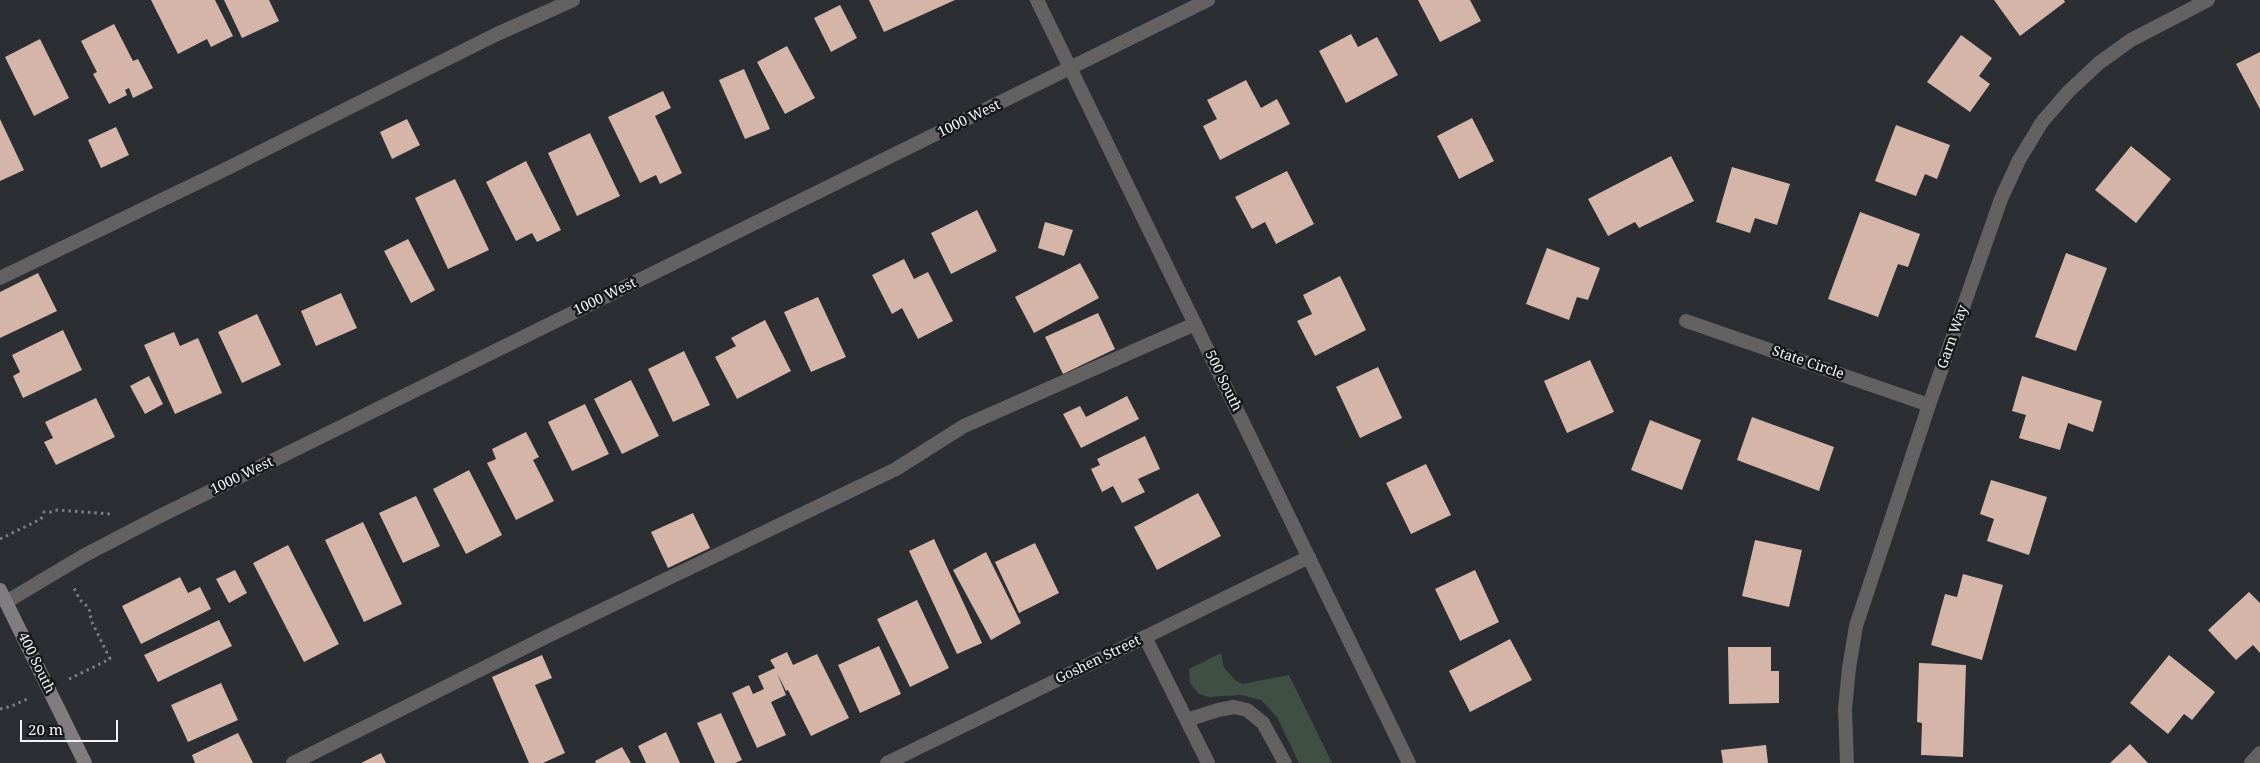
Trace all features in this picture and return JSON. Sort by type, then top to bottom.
[{"type":"main road","name":"400 South","points":[[0,590],[85,763]]},
{"type":"street","points":[[0,278],[486,40],[573,0]]},
{"type":"street","name":"500 South","points":[[1037,0],[1409,763]]},
{"type":"street","name":"1000 West","points":[[6,602],[83,556],[158,517],[1208,0]]},
{"type":"street","name":"Garn Way","points":[[1847,763],[1846,709],[1849,668],[1856,626],[1929,405],[2001,199],[2019,160],[2042,122],[2068,92],[2099,63],[2131,40],[2208,0]]},
{"type":"street","name":"State Circle","points":[[1686,321],[1929,405]]},
{"type":"street","points":[[293,763],[550,635],[896,469],[964,426],[1195,324]]},
{"type":"street","name":"Goshen Street","points":[[887,763],[1309,557]]},
{"type":"street","points":[[1146,637],[1208,763]]},
{"type":"street","points":[[1187,720],[1234,707],[1247,710],[1263,723],[1285,763]]},
{"type":"street","points":[[2251,763],[2260,753]]},
{"type":"path","points":[[0,539],[41,519],[44,512],[57,510],[112,514]]},
{"type":"path","points":[[80,600],[89,608],[91,620],[110,659],[91,668]]},
{"type":"path","points":[[0,709],[12,706]]},
{"type":"green space","points":[[1221,653],[1224,668],[1235,680],[1242,684],[1289,675],[1332,763],[1299,763],[1277,717],[1261,700],[1241,695],[1208,697],[1199,694],[1190,683],[1189,669]]},
{"type":"building","points":[[151,0],[215,0],[233,36],[211,47],[207,39],[178,54]]},
{"type":"building","points":[[224,0],[269,0],[279,21],[242,38]]},
{"type":"building","points":[[869,0],[955,0],[884,32]]},
{"type":"building","points":[[1418,0],[1470,0],[1481,21],[1440,42]]},
{"type":"building","points":[[1994,0],[2064,0],[2065,2],[2020,36]]},
{"type":"building","points":[[840,5],[857,38],[831,52],[814,18]]},
{"type":"building","points":[[114,24],[133,61],[138,59],[153,88],[133,98],[129,88],[125,90],[127,95],[109,104],[93,74],[97,72],[81,41]]},
{"type":"building","points":[[1351,34],[1358,47],[1377,37],[1398,75],[1346,103],[1319,51]]},
{"type":"building","points":[[1961,35],[1992,58],[1979,76],[1990,84],[1970,112],[1927,82]]},
{"type":"building","points":[[40,39],[69,98],[34,116],[5,57]]},
{"type":"building","points":[[787,46],[815,98],[785,114],[757,62]]},
{"type":"building","points":[[2260,52],[2260,109],[2236,64]]},
{"type":"building","points":[[744,69],[770,129],[745,139],[719,80]]},
{"type":"building","points":[[1246,80],[1261,108],[1277,99],[1290,124],[1220,160],[1203,126],[1217,119],[1207,100]]},
{"type":"building","points":[[663,91],[671,108],[655,116],[682,173],[660,184],[656,175],[640,183],[608,117]]},
{"type":"building","points":[[1472,118],[1494,161],[1459,179],[1437,136]]},
{"type":"building","points":[[0,119],[24,170],[0,181]]},
{"type":"building","points":[[407,119],[420,145],[392,159],[380,132]]},
{"type":"building","points":[[1896,125],[1950,145],[1937,179],[1925,174],[1916,196],[1875,181]]},
{"type":"building","points":[[116,127],[129,155],[101,168],[88,140]]},
{"type":"building","points":[[590,133],[620,196],[577,216],[548,153]]},
{"type":"building","points":[[2131,146],[2171,179],[2136,223],[2095,190]]},
{"type":"building","points":[[1671,156],[1694,201],[1639,228],[1635,222],[1608,236],[1588,199]]},
{"type":"building","points":[[526,161],[561,230],[537,242],[532,233],[516,241],[486,182]]},
{"type":"building","points":[[1732,167],[1790,184],[1777,225],[1755,218],[1750,233],[1716,222]]},
{"type":"building","points":[[1287,171],[1314,224],[1276,244],[1265,222],[1252,229],[1235,197]]},
{"type":"building","points":[[455,179],[489,250],[448,269],[415,198]]},
{"type":"building","points":[[977,210],[997,251],[951,274],[931,233]]},
{"type":"building","points":[[1860,212],[1920,234],[1908,267],[1898,264],[1878,317],[1828,299]]},
{"type":"building","points":[[1045,222],[1073,230],[1064,256],[1038,248]]},
{"type":"building","points":[[408,239],[435,290],[411,303],[384,251]]},
{"type":"building","points":[[1547,248],[1600,268],[1588,300],[1577,297],[1569,320],[1526,304]]},
{"type":"building","points":[[2066,253],[2107,268],[2076,351],[2035,337]]},
{"type":"building","points":[[904,259],[914,279],[928,272],[953,321],[918,339],[902,308],[892,314],[872,275]]},
{"type":"building","points":[[1080,263],[1099,298],[1034,333],[1015,297]]},
{"type":"building","points":[[38,273],[57,311],[0,338],[0,292]]},
{"type":"building","points":[[1340,276],[1366,330],[1315,356],[1297,321],[1312,314],[1303,295]]},
{"type":"building","points":[[341,293],[357,328],[316,346],[301,311]]},
{"type":"building","points":[[818,297],[846,357],[811,372],[784,312]]},
{"type":"building","points":[[1098,313],[1115,349],[1063,374],[1045,337]]},
{"type":"building","points":[[257,314],[281,365],[242,383],[218,332]]},
{"type":"building","points":[[765,320],[791,371],[737,399],[715,357],[736,346],[731,338]]},
{"type":"building","points":[[63,330],[82,370],[23,398],[13,376],[20,372],[12,355]]},
{"type":"building","points":[[174,332],[180,346],[198,338],[222,393],[175,414],[144,345]]},
{"type":"building","points":[[684,351],[710,405],[673,422],[648,369]]},
{"type":"building","points":[[1590,360],[1614,412],[1567,433],[1544,381]]},
{"type":"building","points":[[1378,367],[1402,418],[1360,438],[1336,387]]},
{"type":"building","points":[[149,376],[163,404],[145,414],[130,386]]},
{"type":"building","points":[[2022,376],[2102,401],[2093,432],[2068,423],[2060,450],[2019,438],[2026,415],[2012,411]]},
{"type":"building","points":[[631,380],[659,436],[622,454],[594,399]]},
{"type":"building","points":[[1127,396],[1139,419],[1081,448],[1063,414],[1080,406],[1086,417]]},
{"type":"building","points":[[96,398],[115,437],[56,465],[44,442],[53,438],[45,422]]},
{"type":"building","points":[[585,404],[609,454],[572,471],[548,422]]},
{"type":"building","points":[[1752,417],[1834,447],[1819,491],[1737,460]]},
{"type":"building","points":[[1650,420],[1701,440],[1682,490],[1631,470]]},
{"type":"building","points":[[526,432],[539,457],[533,460],[554,501],[516,520],[487,463],[496,459],[492,449]]},
{"type":"building","points":[[1145,436],[1160,469],[1138,479],[1145,492],[1122,503],[1113,486],[1102,492],[1091,469],[1100,465],[1097,459]]},
{"type":"building","points":[[1426,464],[1451,515],[1411,534],[1386,483]]},
{"type":"building","points":[[469,470],[502,535],[466,554],[433,489]]},
{"type":"building","points":[[1991,480],[2047,497],[2029,555],[1987,541],[1994,519],[1980,514]]},
{"type":"building","points":[[1198,493],[1221,536],[1157,570],[1134,527]]},
{"type":"building","points":[[416,496],[440,546],[403,563],[379,513]]},
{"type":"building","points":[[693,513],[710,548],[668,568],[651,532]]},
{"type":"building","points":[[363,522],[402,604],[364,622],[325,540]]},
{"type":"building","points":[[934,539],[982,643],[957,654],[909,551]]},
{"type":"building","points":[[1755,540],[1802,550],[1789,607],[1742,596]]},
{"type":"building","points":[[1035,543],[1059,593],[1019,613],[995,562]]},
{"type":"building","points":[[288,545],[339,644],[304,662],[253,563]]},
{"type":"building","points":[[986,552],[1021,623],[991,640],[953,570]]},
{"type":"building","points":[[235,570],[247,593],[229,603],[216,579]]},
{"type":"building","points":[[1475,570],[1499,622],[1460,641],[1435,589]]},
{"type":"building","points":[[1963,574],[2003,585],[1982,660],[1931,645],[1945,594],[1957,597]]},
{"type":"building","points":[[180,577],[188,593],[200,587],[211,609],[141,644],[122,606]]},
{"type":"building","points":[[2249,592],[2260,603],[2260,653],[2253,645],[2236,660],[2208,630]]},
{"type":"building","points":[[917,600],[949,668],[910,687],[877,619]]},
{"type":"building","points":[[219,620],[232,646],[158,682],[144,655]]},
{"type":"building","points":[[1510,639],[1532,680],[1470,712],[1449,671]]},
{"type":"building","points":[[879,646],[901,694],[860,713],[838,665]]},
{"type":"building","points":[[1728,647],[1771,647],[1771,671],[1779,671],[1779,703],[1729,704]]},
{"type":"building","points":[[787,652],[793,665],[817,654],[849,718],[811,736],[788,690],[786,691],[777,673],[786,695],[771,702],[786,735],[757,748],[732,693],[749,685],[753,694],[764,689],[758,676],[775,668],[770,660]]},
{"type":"building","points":[[542,655],[552,678],[535,685],[565,753],[543,763],[529,763],[492,677]]},
{"type":"building","points":[[2169,655],[2215,692],[2192,720],[2184,714],[2168,734],[2130,703]]},
{"type":"building","points":[[1919,663],[1966,665],[1963,757],[1921,755],[1922,723],[1917,722]]},
{"type":"building","points":[[221,683],[238,720],[188,742],[171,705]]},
{"type":"building","points":[[721,713],[742,760],[735,763],[715,763],[697,723]]},
{"type":"building","points":[[666,732],[680,763],[646,763],[638,746]]},
{"type":"building","points":[[238,733],[253,763],[195,763],[192,755]]},
{"type":"building","points":[[2130,744],[2148,763],[2110,763]]},
{"type":"building","points":[[1766,745],[1768,763],[1723,763],[1721,750]]},
{"type":"building","points":[[622,747],[631,763],[596,763],[595,761]]},
{"type":"building","points":[[381,753],[386,763],[361,763]]}]
